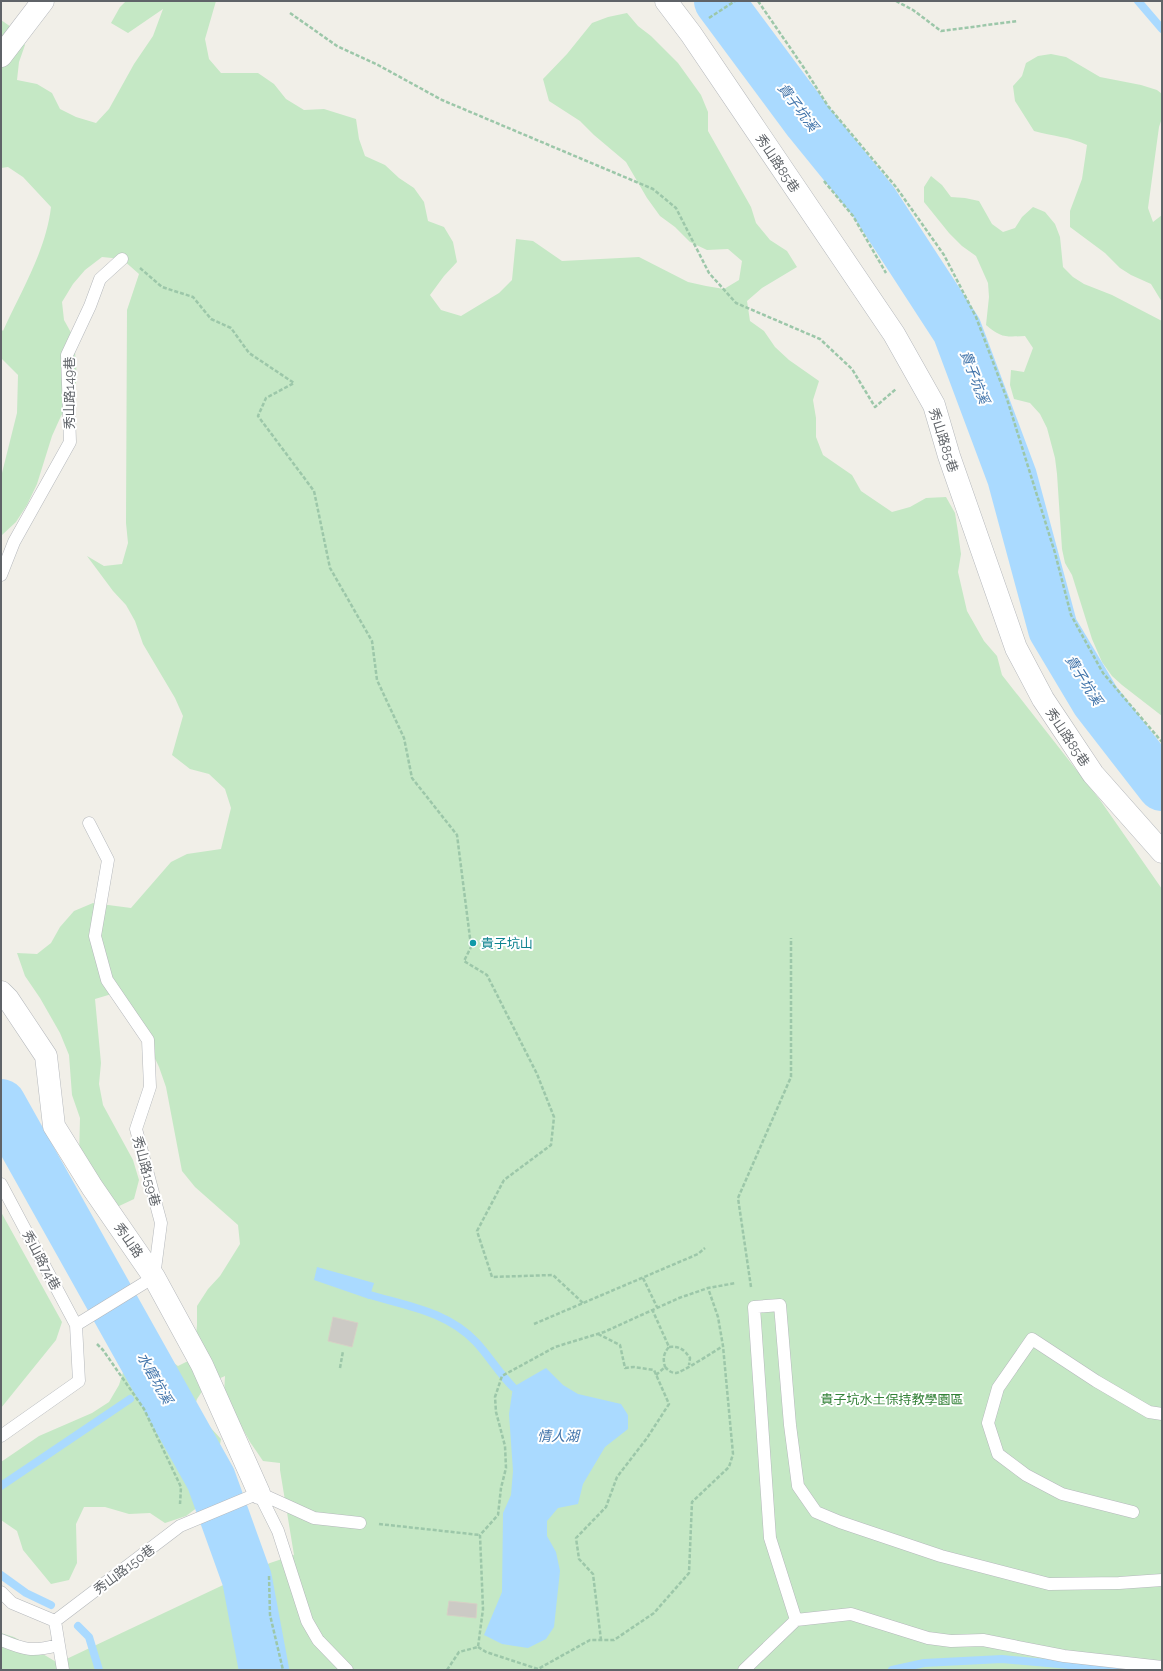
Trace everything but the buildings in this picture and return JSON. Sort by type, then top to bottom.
[{"type":"street","points":[[1,56],[43,1]]},
{"type":"street","name":"秀山路85巷","points":[[666,1],[691,34],[894,334],[934,406],[951,463],[1016,648],[1043,699],[1093,774],[1162,852]]},
{"type":"street","name":"秀山路","points":[[1,992],[46,1056],[54,1126],[92,1188],[154,1277],[202,1365],[259,1493]]},
{"type":"lane","name":"秀山路149巷","points":[[1,575],[14,542],[70,442],[67,355],[90,306],[100,279],[122,260]]},
{"type":"lane","name":"秀山路159巷","points":[[89,823],[108,860],[96,936],[107,980],[148,1040],[150,1087],[136,1129],[161,1223],[154,1277]]},
{"type":"lane","name":"秀山路74巷","points":[[1,1184],[81,1322]]},
{"type":"lane","points":[[1,1436],[79,1381],[81,1322],[154,1277]]},
{"type":"lane","points":[[796,1620],[770,1538],[754,1307],[780,1305],[790,1425],[798,1486],[816,1512],[840,1522],[942,1556],[1049,1584],[1119,1583],[1162,1580]]},
{"type":"lane","points":[[1133,1512],[1062,1494],[1026,1475],[998,1454],[988,1423],[998,1388],[1032,1339],[1096,1381],[1149,1412],[1162,1414]]},
{"type":"lane","points":[[259,1493],[314,1518],[360,1523]]},
{"type":"lane","points":[[259,1493],[278,1531],[307,1621],[318,1640],[347,1670]]},
{"type":"lane","name":"秀山路150巷","points":[[55,1621],[180,1526],[259,1493]]},
{"type":"lane","points":[[1,1592],[12,1603],[55,1621],[63,1670]]},
{"type":"lane","points":[[744,1670],[796,1620],[851,1614],[928,1638],[951,1641],[983,1640],[1064,1656],[1162,1667]]},
{"type":"lane","points":[[1,1640],[24,1649],[40,1650],[58,1645]]},
{"type":"path","points":[[704,22],[735,1]]},
{"type":"path","points":[[758,1],[828,106],[896,187],[944,255],[976,317],[1007,399],[1029,468],[1071,615],[1103,673],[1162,742]]},
{"type":"path","points":[[896,1],[913,10],[941,31],[1018,21]]},
{"type":"path","points":[[290,14],[337,46],[378,65],[442,100],[653,189],[676,208],[686,230],[710,273],[736,303],[820,340],[852,369],[875,407],[916,374]]},
{"type":"path","points":[[122,260],[135,261],[142,271],[162,287],[193,297],[211,319],[231,328],[249,353],[294,383],[266,398],[258,416],[314,491],[330,568],[372,641],[377,680],[404,738],[412,778],[457,835],[470,938],[473,943],[464,960],[487,975],[537,1074],[554,1117],[551,1145],[504,1180],[477,1231],[492,1277],[553,1275],[583,1303]]},
{"type":"path","points":[[754,1307],[738,1198],[791,1077],[791,938]]},
{"type":"path","points":[[534,1324],[698,1254],[705,1248]]},
{"type":"path","points":[[643,1278],[657,1307]]},
{"type":"path","points":[[478,1647],[483,1609],[480,1534],[498,1515],[501,1488],[506,1468],[505,1446],[496,1412],[495,1397],[502,1376],[555,1348],[598,1334],[679,1298],[708,1288],[736,1283]]},
{"type":"path","points":[[448,1670],[459,1652],[478,1647],[486,1652],[538,1669],[590,1640],[614,1640],[654,1613],[689,1573],[692,1502],[729,1467],[733,1454],[723,1346],[718,1317],[708,1288]]},
{"type":"path","points":[[652,1309],[669,1347]]},
{"type":"path","points":[[81,1322],[103,1350],[144,1408],[181,1487],[180,1526]]},
{"type":"path","points":[[598,1334],[620,1345],[625,1368],[634,1367],[654,1370],[668,1404],[647,1438],[617,1477],[606,1507],[576,1538],[579,1558],[593,1574],[601,1640]]},
{"type":"path","points":[[689,1366],[690,1358],[682,1348],[676,1346],[669,1347],[664,1352],[663,1360],[665,1367],[672,1373],[677,1373],[684,1371],[689,1366],[723,1346]]},
{"type":"path","points":[[340,1368],[343,1351]]},
{"type":"path","points":[[656,1375],[665,1367]]},
{"type":"path","points":[[360,1523],[480,1534]]},
{"type":"path","points":[[270,1615],[283,1670]]},
{"type":"green space","name":"貴子坑水土保持教學園區","points":[[126,1],[216,1],[205,39],[209,59],[221,73],[258,73],[274,84],[286,99],[304,110],[324,109],[356,119],[359,139],[365,156],[385,165],[399,178],[414,188],[424,202],[428,221],[444,227],[453,242],[457,262],[430,295],[441,310],[461,316],[499,293],[512,280],[516,239],[533,241],[562,261],[639,257],[688,282],[724,289],[739,280],[742,261],[728,249],[707,250],[690,242],[675,227],[660,216],[647,198],[626,162],[580,121],[549,101],[543,79],[567,54],[592,23],[608,17],[627,13],[638,26],[651,36],[678,63],[701,95],[708,112],[708,131],[751,207],[756,223],[770,240],[787,251],[797,267],[762,288],[747,301],[750,321],[764,331],[775,347],[789,360],[819,381],[813,400],[816,418],[816,437],[823,455],[852,475],[861,491],[892,512],[910,507],[926,498],[946,497],[955,513],[961,554],[958,572],[967,611],[984,641],[997,656],[1002,675],[1100,800],[1162,889],[1162,1670],[1,1670],[1,1633],[14,1637],[58,1663],[270,1563],[294,1555],[280,1463],[263,1461],[250,1442],[224,1395],[225,1376],[207,1384],[197,1399],[191,1418],[209,1426],[221,1439],[218,1456],[220,1475],[206,1486],[202,1504],[186,1516],[165,1523],[150,1513],[129,1514],[105,1507],[84,1507],[76,1524],[77,1563],[69,1580],[51,1584],[23,1550],[17,1531],[1,1520],[1,1462],[39,1436],[92,1413],[109,1402],[119,1385],[132,1344],[148,1345],[178,1366],[194,1358],[197,1306],[208,1289],[220,1276],[240,1244],[238,1225],[195,1187],[182,1171],[166,1087],[159,1067],[150,1048],[115,993],[95,999],[101,1063],[99,1084],[103,1105],[133,1160],[139,1180],[134,1199],[117,1207],[79,1158],[80,1118],[72,1095],[69,1055],[60,1033],[40,998],[25,976],[17,953],[37,954],[51,943],[60,927],[74,911],[93,903],[131,908],[171,862],[187,854],[221,849],[231,808],[225,789],[209,774],[190,769],[172,755],[183,716],[175,698],[143,644],[135,621],[126,605],[113,591],[87,556],[104,566],[122,564],[128,543],[126,523],[127,310],[139,274],[122,259],[102,257],[85,270],[73,284],[62,302],[64,320],[74,338],[77,379],[71,400],[61,416],[52,436],[37,484],[27,505],[16,522],[2,535],[1,534],[1,477],[17,413],[18,375],[1,358],[1,329],[3,331],[32,270],[44,239],[51,207],[23,177],[8,167],[1,168],[1,20],[14,29],[25,45],[19,62],[17,80],[37,84],[52,93],[60,109],[76,117],[96,123],[109,109],[134,64],[153,36],[163,9],[128,33],[111,23],[120,7]]},
{"type":"green space","points":[[1051,54],[1066,57],[1100,77],[1141,85],[1157,90],[1162,94],[1162,118],[1159,127],[1148,208],[1153,222],[1162,215],[1162,302],[1151,284],[1120,268],[1105,253],[1070,227],[1070,211],[1082,179],[1087,145],[1068,138],[1034,131],[1015,101],[1013,86],[1022,76],[1026,63],[1038,56]]},
{"type":"green space","points":[[931,176],[942,185],[951,197],[979,201],[992,224],[1003,232],[1015,228],[1022,217],[1033,207],[1045,212],[1055,224],[1060,237],[1063,267],[1073,277],[1084,284],[1112,295],[1162,321],[1162,716],[1112,676],[1102,662],[1092,639],[1072,575],[1065,563],[1062,549],[1057,474],[1055,458],[1047,428],[1040,414],[1030,403],[1014,399],[1010,385],[1011,370],[1024,372],[1033,348],[1025,336],[1004,336],[986,325],[989,297],[988,283],[976,256],[962,246],[949,233],[924,202],[924,187]]},
{"type":"green space","points":[[1,1212],[62,1322],[56,1340],[1,1408]]},
{"type":"water","points":[[317,1267],[374,1283],[369,1299],[314,1280]]},
{"type":"water","name":"情人湖","points":[[546,1368],[563,1385],[578,1394],[621,1404],[628,1415],[628,1429],[605,1447],[583,1484],[578,1504],[558,1508],[547,1521],[547,1536],[556,1552],[560,1571],[554,1627],[546,1639],[528,1648],[502,1644],[484,1635],[502,1592],[503,1513],[511,1495],[513,1471],[509,1414],[513,1387]]},
{"type":"waterway","name":"貴子坑溪","points":[[719,1],[808,121],[873,201],[957,330],[1012,477],[1053,629],[1096,701],[1162,786]]},
{"type":"waterway","points":[[1138,1],[1162,29]]},
{"type":"waterway","name":"水磨坑溪","points":[[1,1104],[211,1479],[247,1579],[264,1670]]},
{"type":"waterway","points":[[370,1295],[427,1311],[453,1324],[476,1342],[513,1387]]},
{"type":"waterway","points":[[139,1393],[156,1382]]},
{"type":"waterway","points":[[1,1486],[130,1399]]},
{"type":"waterway","points":[[1,1575],[26,1593],[51,1605]]},
{"type":"waterway","points":[[78,1626],[89,1637],[99,1670]]},
{"type":"waterway","points":[[892,1670],[924,1663],[1002,1659],[1126,1670]]},
{"type":"place","name":"貴子坑山","points":[[473,943]]}]
